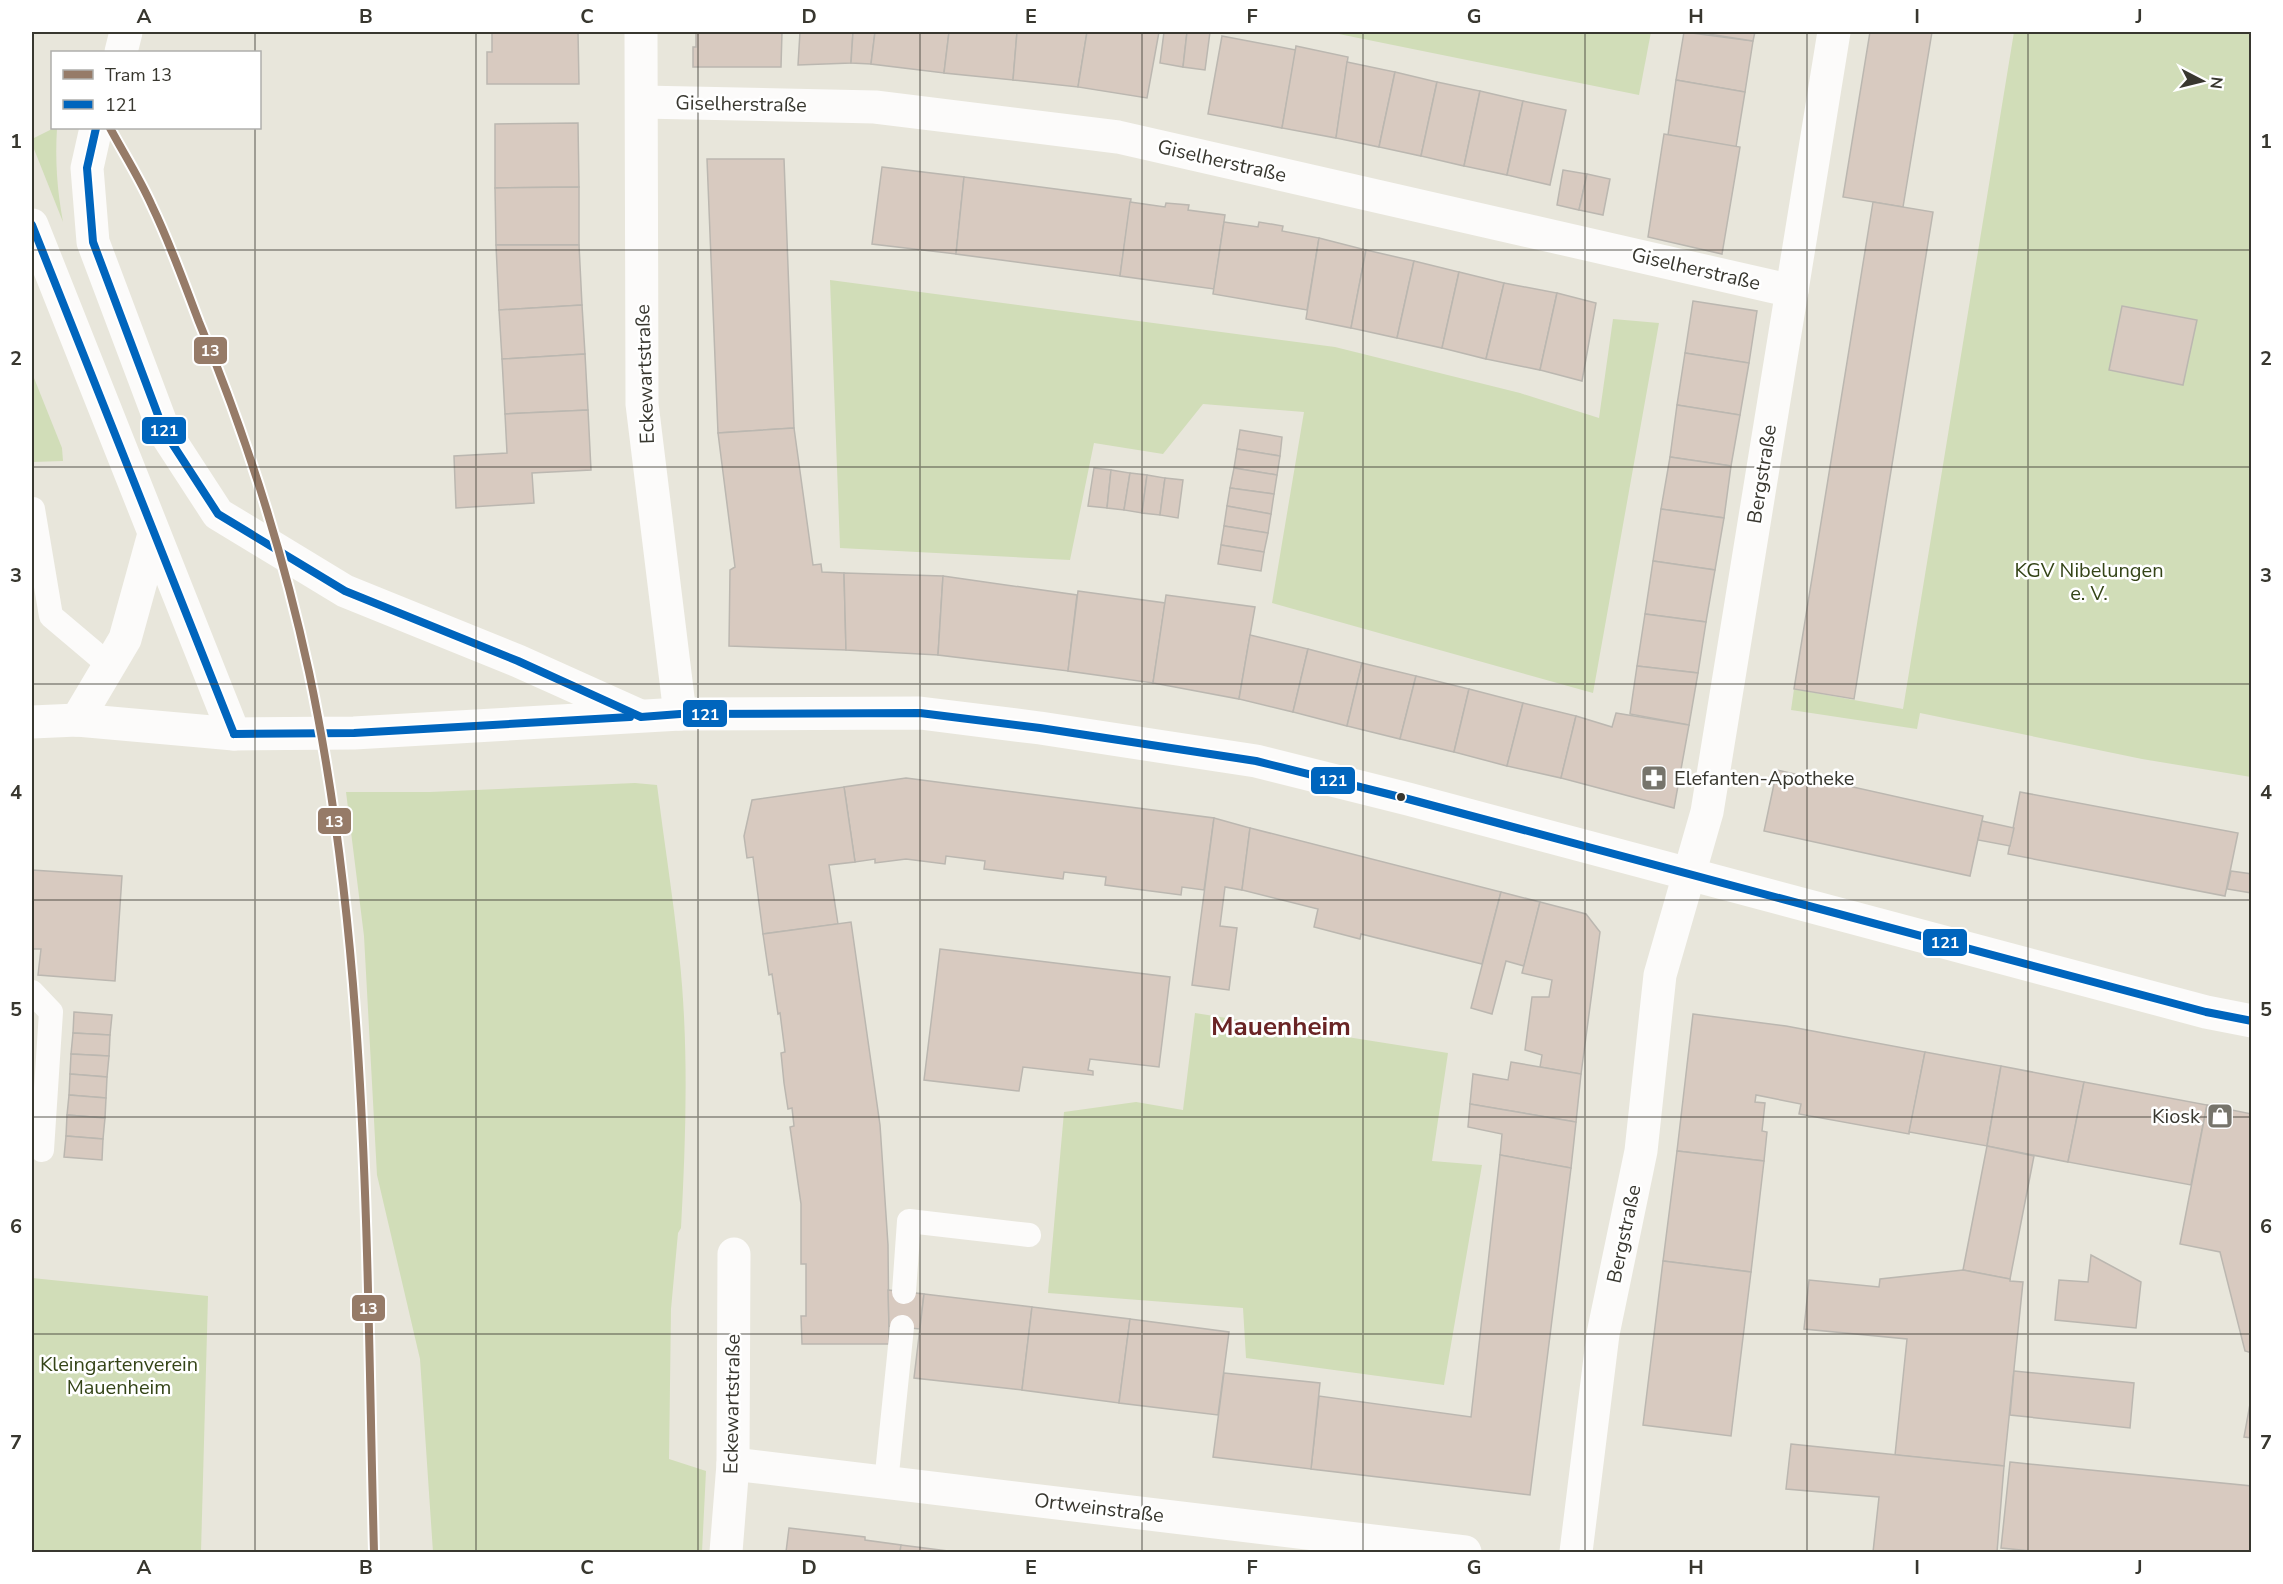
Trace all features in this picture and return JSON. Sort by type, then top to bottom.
[{"type":"street","points":[[121,51],[126,32]]},
{"type":"street","name":"Eckewartstraße","points":[[641,32],[642,404],[680,714]]},
{"type":"street","name":"Bergstraße","points":[[1576,1552],[1603,1334],[1641,1151],[1660,975],[1709,802],[1834,32]]},
{"type":"street","name":"Giselherstraße","points":[[642,102],[875,107],[1118,137],[1792,291]]},
{"type":"street","points":[[96,129],[87,168],[93,242],[164,431],[218,514],[345,591],[518,661],[641,717]]},
{"type":"street","points":[[32,225],[234,734]]},
{"type":"street","points":[[77,720],[126,639],[154,534]]},
{"type":"street","points":[[32,722],[77,720],[234,734],[354,733],[680,714],[920,713],[1040,728],[1256,761],[2206,1012],[2252,1022]]},
{"type":"street","name":"Eckewartstraße","points":[[726,1552],[733,1464],[734,1254]]},
{"type":"street","name":"Ortweinstraße","points":[[733,1464],[1465,1552]]},
{"type":"lane","points":[[33,509],[51,616],[109,665]]},
{"type":"lane","points":[[32,992],[51,1012],[42,1150]]},
{"type":"lane","points":[[904,1292],[909,1221],[1029,1235]]},
{"type":"lane","points":[[886,1483],[902,1327]]},
{"type":"green space","points":[[1329,32],[1651,32],[1639,95]]},
{"type":"green space","name":"KGV Nibelungen e. V.","points":[[2014,32],[2251,32],[2251,777],[2142,759],[1920,713],[1917,729],[1791,710],[1794,689],[1903,709]]},
{"type":"green space","points":[[52,129],[57,129],[57,175],[63,222],[32,144],[32,139]]},
{"type":"green space","points":[[830,280],[1335,347],[1520,393],[1599,418],[1613,319],[1659,323],[1593,693],[1272,603],[1304,412],[1203,404],[1163,454],[1094,443],[1070,560],[840,548]]},
{"type":"green space","points":[[32,373],[62,448],[63,461],[32,462]]},
{"type":"green space","points":[[635,783],[657,785],[682,987],[685,1125],[681,1228],[678,1233],[671,1309],[669,1459],[706,1471],[702,1552],[433,1552],[420,1359],[377,1175],[364,936],[346,792],[430,792]]},
{"type":"green space","points":[[1195,1013],[1448,1053],[1432,1161],[1482,1165],[1444,1385],[1246,1358],[1243,1308],[1048,1293],[1064,1112],[1136,1102],[1183,1110]]},
{"type":"green space","name":"Kleingartenverein Mauenheim","points":[[32,1278],[208,1296],[201,1552],[32,1552]]},
{"type":"building","points":[[492,32],[578,32],[579,84],[487,84],[487,52],[492,52]]},
{"type":"building","points":[[696,32],[782,32],[781,67],[693,67]]},
{"type":"building","points":[[800,32],[853,32],[851,63],[798,65]]},
{"type":"building","points":[[853,32],[875,32],[871,64],[851,63]]},
{"type":"building","points":[[875,32],[949,32],[944,73],[871,64]]},
{"type":"building","points":[[949,32],[1017,32],[1013,80],[944,73]]},
{"type":"building","points":[[1017,32],[1087,32],[1078,87],[1013,80]]},
{"type":"building","points":[[1087,32],[1159,32],[1147,98],[1078,87]]},
{"type":"building","points":[[1164,32],[1187,32],[1183,67],[1160,63]]},
{"type":"building","points":[[1187,32],[1210,32],[1205,70],[1183,67]]},
{"type":"building","points":[[1684,32],[1753,41],[1745,92],[1676,80]]},
{"type":"building","points":[[1696,32],[1755,32],[1753,41]]},
{"type":"building","points":[[1870,32],[1932,32],[1903,207],[1843,197]]},
{"type":"building","points":[[1222,36],[1296,50],[1282,128],[1208,114]]},
{"type":"building","points":[[1296,46],[1348,57],[1336,138],[1282,128]]},
{"type":"building","points":[[1347,62],[1395,72],[1379,147],[1336,138]]},
{"type":"building","points":[[1395,72],[1437,82],[1421,156],[1379,147]]},
{"type":"building","points":[[1676,80],[1745,92],[1736,147],[1668,135]]},
{"type":"building","points":[[1437,82],[1480,91],[1464,166],[1421,156]]},
{"type":"building","points":[[1480,91],[1523,101],[1507,175],[1464,166]]},
{"type":"building","points":[[1523,101],[1566,110],[1550,185],[1507,175]]},
{"type":"building","points":[[578,123],[579,187],[495,188],[495,124]]},
{"type":"building","points":[[1664,134],[1740,147],[1722,254],[1648,237]]},
{"type":"building","points":[[707,159],[784,159],[794,428],[718,433]]},
{"type":"building","points":[[882,167],[964,177],[956,254],[872,244]]},
{"type":"building","points":[[1563,170],[1587,174],[1579,210],[1557,205]]},
{"type":"building","points":[[1587,174],[1610,179],[1603,215],[1579,210]]},
{"type":"building","points":[[964,177],[1131,199],[1120,276],[956,254]]},
{"type":"building","points":[[579,187],[579,245],[496,245],[495,188]]},
{"type":"building","points":[[1130,202],[1165,207],[1166,203],[1189,205],[1188,210],[1225,215],[1214,289],[1120,276]]},
{"type":"building","points":[[1873,202],[1933,212],[1854,699],[1794,689]]},
{"type":"building","points":[[1224,222],[1258,227],[1259,222],[1283,226],[1282,231],[1319,238],[1307,310],[1213,294]]},
{"type":"building","points":[[1319,238],[1366,250],[1351,328],[1306,319]]},
{"type":"building","points":[[496,245],[579,245],[582,305],[499,310]]},
{"type":"building","points":[[1366,250],[1414,261],[1397,338],[1351,328]]},
{"type":"building","points":[[1414,261],[1459,272],[1442,348],[1397,338]]},
{"type":"building","points":[[1459,272],[1504,283],[1486,359],[1442,348]]},
{"type":"building","points":[[1504,283],[1557,293],[1540,370],[1486,359]]},
{"type":"building","points":[[1557,293],[1596,303],[1582,381],[1540,370]]},
{"type":"building","points":[[1693,301],[1757,311],[1749,363],[1685,353]]},
{"type":"building","points":[[582,305],[585,354],[502,359],[499,310]]},
{"type":"building","points":[[2122,306],[2197,320],[2183,385],[2109,370]]},
{"type":"building","points":[[1685,353],[1749,363],[1740,415],[1677,405]]},
{"type":"building","points":[[585,354],[588,410],[505,414],[502,359]]},
{"type":"building","points":[[1677,405],[1740,415],[1731,466],[1670,457]]},
{"type":"building","points":[[588,410],[591,470],[532,473],[534,503],[456,508],[454,456],[507,453],[505,414]]},
{"type":"building","points":[[794,428],[813,565],[821,564],[822,572],[844,573],[846,650],[729,646],[730,570],[735,567],[718,433]]},
{"type":"building","points":[[1240,430],[1282,437],[1280,456],[1237,449]]},
{"type":"building","points":[[1237,449],[1280,456],[1277,475],[1234,468]]},
{"type":"building","points":[[1670,457],[1731,466],[1724,518],[1661,509]]},
{"type":"building","points":[[1094,468],[1111,470],[1107,508],[1088,506]]},
{"type":"building","points":[[1234,468],[1277,475],[1274,494],[1230,488]]},
{"type":"building","points":[[1111,470],[1130,473],[1124,510],[1107,508]]},
{"type":"building","points":[[1130,473],[1147,475],[1142,513],[1124,510]]},
{"type":"building","points":[[1147,475],[1165,478],[1160,515],[1142,513]]},
{"type":"building","points":[[1165,478],[1183,480],[1178,518],[1160,515]]},
{"type":"building","points":[[1230,488],[1274,494],[1271,514],[1227,506]]},
{"type":"building","points":[[1227,506],[1271,514],[1268,533],[1224,526]]},
{"type":"building","points":[[1661,509],[1724,518],[1715,570],[1653,561]]},
{"type":"building","points":[[1224,526],[1268,533],[1264,552],[1221,545]]},
{"type":"building","points":[[1221,545],[1264,552],[1261,571],[1218,564]]},
{"type":"building","points":[[1653,561],[1715,570],[1706,622],[1645,614]]},
{"type":"building","points":[[844,573],[943,576],[938,655],[846,650]]},
{"type":"building","points":[[943,576],[1077,595],[1068,671],[938,655]]},
{"type":"building","points":[[1078,591],[1165,603],[1153,683],[1068,671]]},
{"type":"building","points":[[1166,595],[1255,607],[1239,699],[1153,683]]},
{"type":"building","points":[[1645,614],[1706,622],[1698,673],[1637,666]]},
{"type":"building","points":[[1250,635],[1308,649],[1293,712],[1239,699]]},
{"type":"building","points":[[1308,649],[1362,663],[1347,726],[1293,712]]},
{"type":"building","points":[[1362,663],[1416,676],[1400,739],[1347,726]]},
{"type":"building","points":[[1637,666],[1698,673],[1689,725],[1630,714]]},
{"type":"building","points":[[1416,676],[1469,689],[1454,752],[1400,739]]},
{"type":"building","points":[[1469,689],[1523,703],[1507,766],[1454,752]]},
{"type":"building","points":[[1523,703],[1576,716],[1561,778],[1507,766]]},
{"type":"building","points":[[1616,713],[1689,725],[1674,808],[1561,778],[1576,716],[1612,727]]},
{"type":"building","points":[[1777,770],[1983,816],[1970,876],[1764,831]]},
{"type":"building","points":[[906,778],[1214,818],[1204,890],[1182,887],[1181,895],[1105,885],[1106,877],[1064,872],[1063,879],[984,869],[985,861],[946,856],[945,864],[906,859],[875,863],[875,859],[855,862],[844,787]]},
{"type":"building","points":[[844,787],[855,862],[829,865],[838,924],[763,934],[753,857],[747,858],[744,836],[752,800]]},
{"type":"building","points":[[2020,792],[2238,833],[2225,896],[2008,854]]},
{"type":"building","points":[[1214,818],[1250,828],[1242,890],[1225,887],[1220,926],[1237,928],[1229,990],[1192,985]]},
{"type":"building","points":[[1982,821],[2014,828],[2010,846],[1978,840]]},
{"type":"building","points":[[1250,828],[1501,892],[1482,964],[1361,934],[1360,939],[1314,927],[1318,909],[1242,890]]},
{"type":"building","points":[[32,870],[122,876],[115,981],[38,975],[41,949],[32,949]]},
{"type":"building","points":[[2231,871],[2252,874],[2252,893],[2227,889]]},
{"type":"building","points":[[1501,892],[1540,902],[1524,966],[1506,961],[1492,1014],[1471,1008]]},
{"type":"building","points":[[1540,902],[1586,914],[1600,932],[1581,1074],[1540,1067],[1542,1055],[1525,1050],[1532,997],[1549,997],[1552,980],[1522,973]]},
{"type":"building","points":[[851,922],[880,1125],[888,1245],[889,1344],[802,1344],[801,1316],[806,1316],[806,1264],[801,1264],[801,1204],[790,1127],[794,1126],[792,1108],[788,1109],[784,1083],[781,1053],[785,1052],[780,1013],[778,1014],[772,974],[769,975],[763,934]]},
{"type":"building","points":[[940,949],[1170,977],[1159,1067],[1090,1059],[1088,1070],[1093,1071],[1093,1075],[1023,1067],[1019,1091],[924,1080]]},
{"type":"building","points":[[74,1012],[112,1015],[110,1035],[73,1033]]},
{"type":"building","points":[[1693,1014],[1786,1026],[1925,1052],[1909,1134],[1799,1114],[1801,1104],[1756,1095],[1755,1102],[1765,1103],[1762,1131],[1767,1132],[1764,1161],[1677,1151]]},
{"type":"building","points":[[73,1033],[110,1035],[109,1056],[71,1054]]},
{"type":"building","points":[[1925,1052],[2001,1066],[1987,1146],[1909,1132]]},
{"type":"building","points":[[71,1054],[109,1056],[107,1077],[70,1074]]},
{"type":"building","points":[[1511,1062],[1581,1074],[1576,1122],[1470,1104],[1473,1074],[1508,1080]]},
{"type":"building","points":[[2001,1066],[2084,1082],[2068,1162],[1987,1146]]},
{"type":"building","points":[[70,1074],[107,1077],[106,1098],[69,1095]]},
{"type":"building","points":[[2084,1082],[2207,1105],[2191,1185],[2068,1162]]},
{"type":"building","points":[[69,1095],[106,1098],[105,1118],[67,1115]]},
{"type":"building","points":[[1470,1104],[1576,1122],[1571,1168],[1500,1155],[1502,1134],[1468,1127]]},
{"type":"building","points":[[2207,1105],[2252,1114],[2252,1353],[2245,1351],[2220,1252],[2180,1244]]},
{"type":"building","points":[[67,1115],[105,1118],[103,1139],[66,1136]]},
{"type":"building","points":[[66,1136],[103,1139],[102,1160],[64,1157]]},
{"type":"building","points":[[1987,1146],[2034,1156],[2010,1279],[1963,1270]]},
{"type":"building","points":[[1677,1151],[1764,1161],[1751,1272],[1663,1261]]},
{"type":"building","points":[[1500,1155],[1571,1168],[1530,1495],[1311,1469],[1319,1396],[1471,1417]]},
{"type":"building","points":[[2091,1255],[2141,1282],[2136,1328],[2055,1320],[2059,1280],[2088,1282]]},
{"type":"building","points":[[1663,1261],[1751,1272],[1731,1436],[1643,1425]]},
{"type":"building","points":[[1963,1270],[2023,1282],[2004,1466],[1895,1455],[1907,1339],[1804,1329],[1809,1280],[1879,1287],[1880,1279]]},
{"type":"building","points":[[888,1290],[924,1294],[920,1329],[889,1326]]},
{"type":"building","points":[[924,1294],[1032,1307],[1022,1390],[914,1378]]},
{"type":"building","points":[[1032,1307],[1130,1319],[1119,1403],[1022,1390]]},
{"type":"building","points":[[1130,1319],[1229,1332],[1218,1415],[1119,1403]]},
{"type":"building","points":[[2014,1371],[2134,1383],[2130,1428],[2010,1415]]},
{"type":"building","points":[[1224,1373],[1320,1383],[1311,1469],[1213,1457]]},
{"type":"building","points":[[2252,1393],[2252,1438],[2244,1437]]},
{"type":"building","points":[[1791,1444],[2004,1466],[1997,1552],[1873,1552],[1879,1497],[1786,1489]]},
{"type":"building","points":[[2010,1462],[2252,1486],[2252,1552],[2043,1552],[2001,1548]]},
{"type":"building","points":[[789,1528],[865,1537],[865,1540],[901,1545],[900,1552],[786,1552]]},
{"type":"building","points":[[901,1545],[956,1552],[900,1552]]},
{"type":"tram line","name":"13","points":[[111,129],[165,234],[248,451],[299,627],[329,780],[344,890],[361,1110],[374,1552]]},
{"type":"transit line","name":"121","points":[[96,129],[87,168],[93,242],[164,431],[218,514],[345,591],[518,661],[641,717],[680,714],[920,713],[1040,728],[1256,761],[1408,799],[2206,1012],[2252,1021]]},
{"type":"transit line","name":"121","points":[[32,225],[234,734]]},
{"type":"transit line","name":"121","points":[[234,734],[354,733],[630,717]]},
{"type":"place","name":"Elefanten-Apotheke","points":[[1654,778]]},
{"type":"place","name":"Kiosk","points":[[2220,1116]]},
{"type":"district","name":"Mauenheim","points":[[1281,1026]]}]
